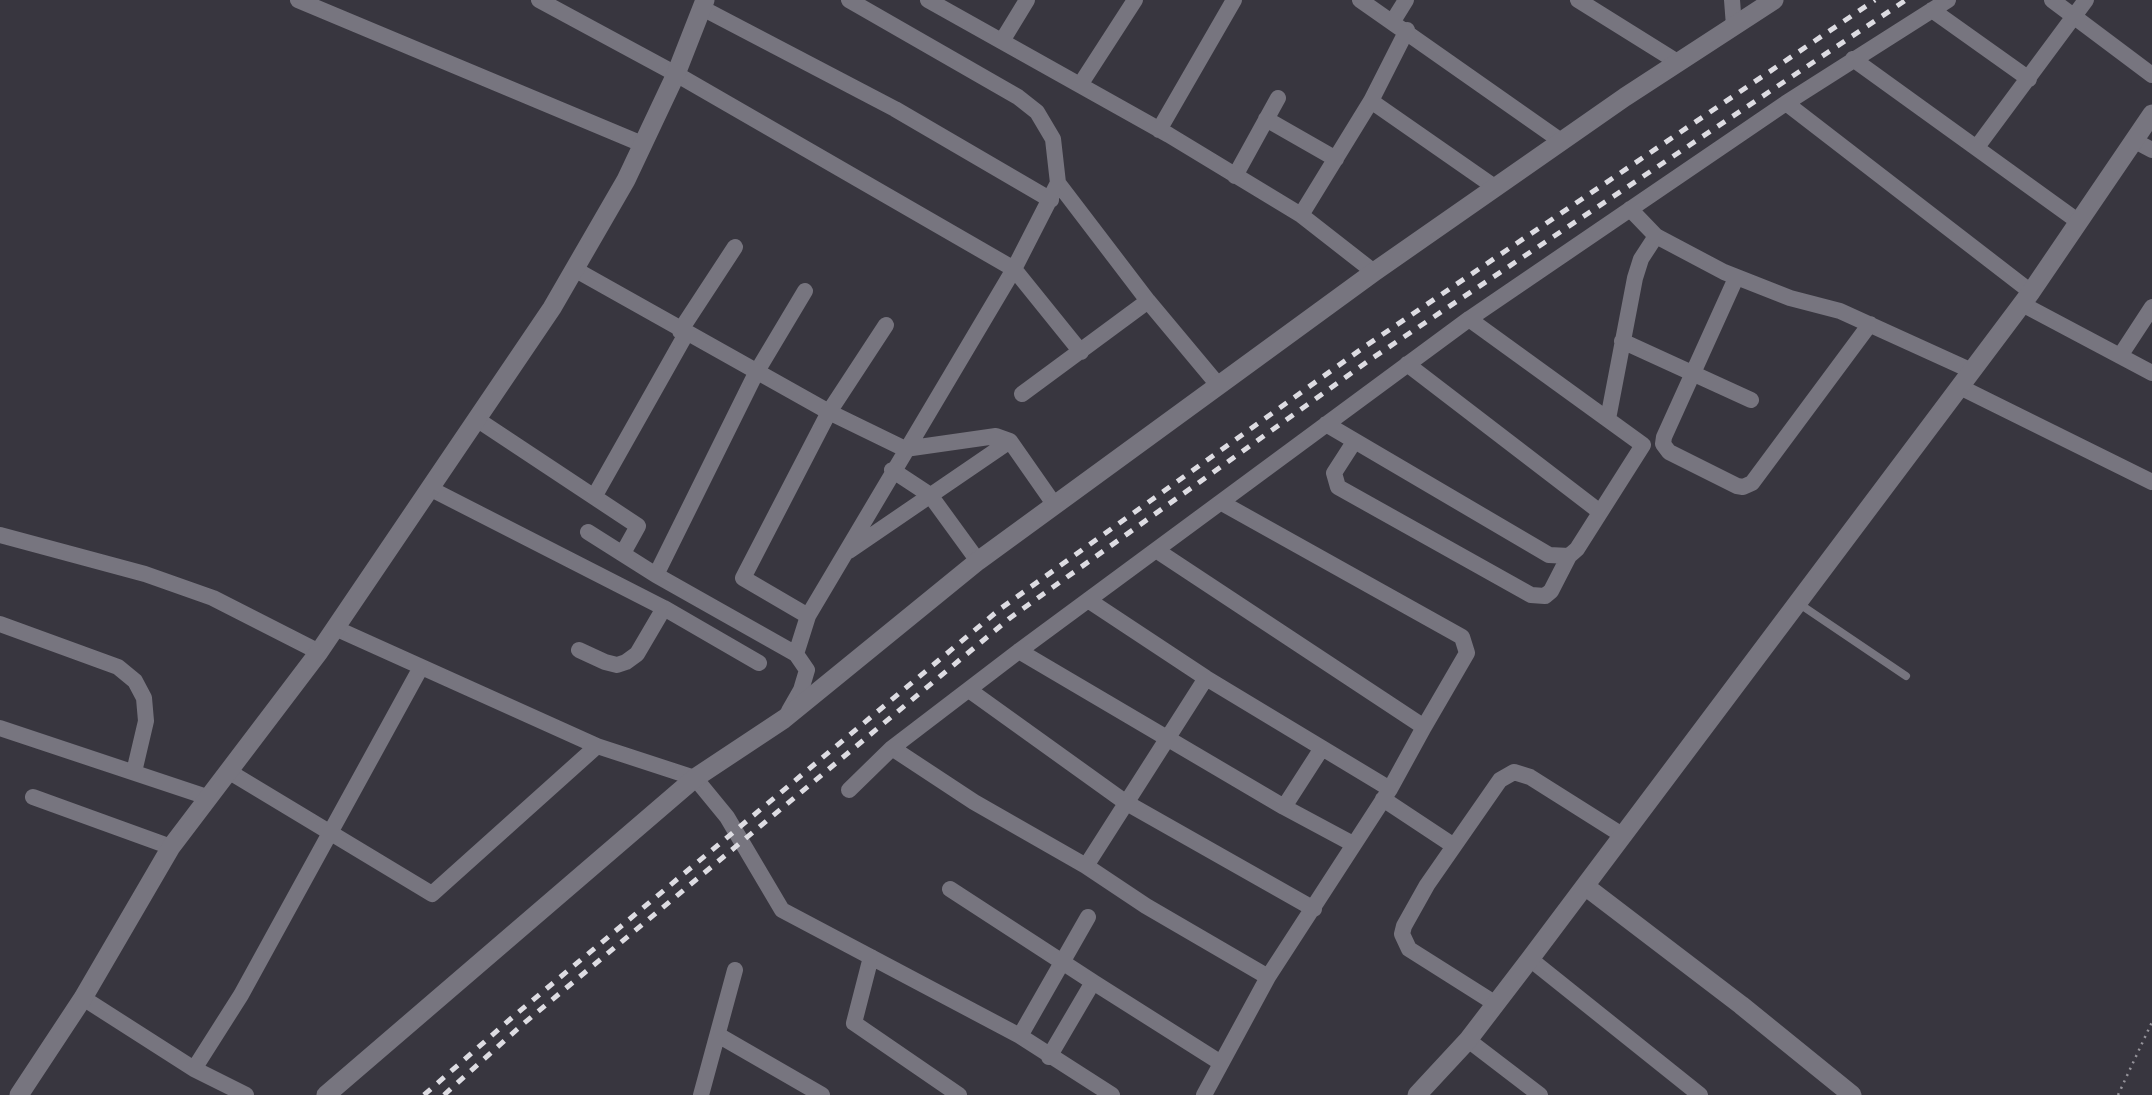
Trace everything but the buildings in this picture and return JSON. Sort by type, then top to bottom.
[{"type":"street","points":[[298,0],[642,144]]},
{"type":"street","points":[[539,0],[676,74],[1014,268],[1081,352]]},
{"type":"street","points":[[796,654],[808,616],[1014,268],[1058,183],[1053,139],[1037,111],[1018,97],[849,0]]},
{"type":"street","points":[[928,0],[1159,130],[1301,215],[1374,272]]},
{"type":"street","points":[[1002,41],[1027,0]]},
{"type":"street","points":[[1080,85],[1135,0]]},
{"type":"street","points":[[1159,130],[1234,0]]},
{"type":"street","points":[[1360,0],[1560,141]]},
{"type":"street","points":[[1301,215],[1371,101],[1400,26],[1406,0]]},
{"type":"street","points":[[1732,0],[1734,26]]},
{"type":"street","points":[[326,1095],[695,778],[784,719],[978,561],[1374,272],[1560,141],[1774,0]]},
{"type":"street","points":[[849,790],[892,748],[1019,651],[1469,319],[1786,103],[1948,0]]},
{"type":"street","points":[[2052,0],[2152,75]]},
{"type":"street","points":[[1977,147],[2086,0]]},
{"type":"street","points":[[1586,2],[1679,63]]},
{"type":"street","points":[[19,1095],[83,998],[171,847],[335,628],[478,420],[576,270],[626,180],[676,74],[704,4],[895,109],[1051,200]]},
{"type":"street","points":[[1932,10],[2029,79]]},
{"type":"street","points":[[1853,59],[2079,222]]},
{"type":"street","points":[[1235,176],[1278,98]]},
{"type":"street","points":[[1371,101],[1496,188]]},
{"type":"street","points":[[1786,103],[2027,298],[2152,373]]},
{"type":"street","points":[[1417,1095],[1468,1040],[1496,1004],[2027,298],[2079,222],[2143,146],[2152,114]]},
{"type":"street","points":[[1266,119],[1336,159]]},
{"type":"street","points":[[1058,183],[1147,300],[1219,386]]},
{"type":"street","points":[[1630,209],[1656,236],[1736,278],[1790,299],[1840,311],[1972,371]]},
{"type":"street","points":[[1608,419],[1637,269],[1656,236]]},
{"type":"street","points":[[594,497],[683,332],[735,247]]},
{"type":"street","points":[[576,270],[756,373],[905,449],[996,436],[1010,441],[1054,504]]},
{"type":"street","points":[[1736,278],[1664,444],[1669,452],[1727,482],[1748,486],[1870,324]]},
{"type":"street","points":[[656,575],[756,373],[805,291]]},
{"type":"street","points":[[1022,394],[1147,300]]},
{"type":"street","points":[[2120,356],[2152,307]]},
{"type":"street","points":[[1354,442],[1334,473],[1338,487],[1531,595],[1545,596],[1551,592],[1569,556],[1577,549],[1643,449],[1641,442],[1469,319]]},
{"type":"street","points":[[808,616],[743,578],[829,412],[886,325]]},
{"type":"street","points":[[1622,341],[1751,401]]},
{"type":"street","points":[[1407,364],[1600,512]]},
{"type":"street","points":[[1960,387],[2152,482]]},
{"type":"street","points":[[478,420],[638,526],[623,552]]},
{"type":"street","points":[[1326,424],[1549,555],[1569,556]]},
{"type":"street","points":[[844,555],[1010,441]]},
{"type":"street","points":[[892,470],[930,495],[978,561]]},
{"type":"street","points":[[430,489],[664,608],[759,663]]},
{"type":"street","points":[[1204,1095],[1268,977],[1386,794],[1467,653],[1462,637],[1222,503]]},
{"type":"street","points":[[588,531],[656,575],[796,654],[807,670],[801,690],[784,719]]},
{"type":"street","points":[[0,535],[145,574],[213,598],[318,652]]},
{"type":"street","points":[[1156,550],[1424,727]]},
{"type":"street","points":[[1088,600],[1206,678],[1321,748],[1454,846]]},
{"type":"street","points":[[579,650],[605,662],[617,665],[626,662],[637,654],[664,608]]},
{"type":"street","points":[[0,624],[118,667],[135,681],[144,698],[146,721],[134,772]]},
{"type":"street","points":[[335,628],[420,669],[597,746],[695,778],[732,824],[782,910],[1020,1036],[1112,1095]]},
{"type":"street","points":[[1019,651],[1284,807],[1353,844]]},
{"type":"street","points":[[194,1069],[241,995],[420,669]]},
{"type":"street","points":[[1086,866],[1206,678]]},
{"type":"street","points":[[969,690],[1125,802],[1314,909]]},
{"type":"street","points":[[0,728],[207,797]]},
{"type":"street","points":[[228,771],[432,894],[597,746]]},
{"type":"street","points":[[892,748],[974,802],[1086,866],[1146,906],[1268,977]]},
{"type":"street","points":[[1284,807],[1321,748]]},
{"type":"street","points":[[1496,1004],[1409,949],[1404,942],[1404,926],[1454,846],[1500,780],[1514,772],[1530,777],[1622,835]]},
{"type":"street","points":[[33,797],[171,847]]},
{"type":"street","points":[[1585,886],[1741,1005],[1852,1095]]},
{"type":"street","points":[[950,890],[1221,1063]]},
{"type":"street","points":[[1020,1036],[1088,917]]},
{"type":"street","points":[[871,957],[854,1023],[959,1095]]},
{"type":"street","points":[[1530,959],[1700,1095]]},
{"type":"street","points":[[701,1095],[735,970]]},
{"type":"street","points":[[1049,1057],[1093,982]]},
{"type":"street","points":[[83,998],[194,1069],[246,1095]]},
{"type":"street","points":[[718,1035],[822,1095]]},
{"type":"street","points":[[1468,1040],[1539,1095]]},
{"type":"lane","points":[[1798,603],[1906,676]]},
{"type":"path","points":[[2118,1095],[2152,1022]]},
{"type":"railway","points":[[424,1095],[515,1015],[1000,609],[1367,345],[1875,0]]},
{"type":"railway","points":[[444,1095],[523,1024],[1010,618],[1371,359],[1906,0]]}]
